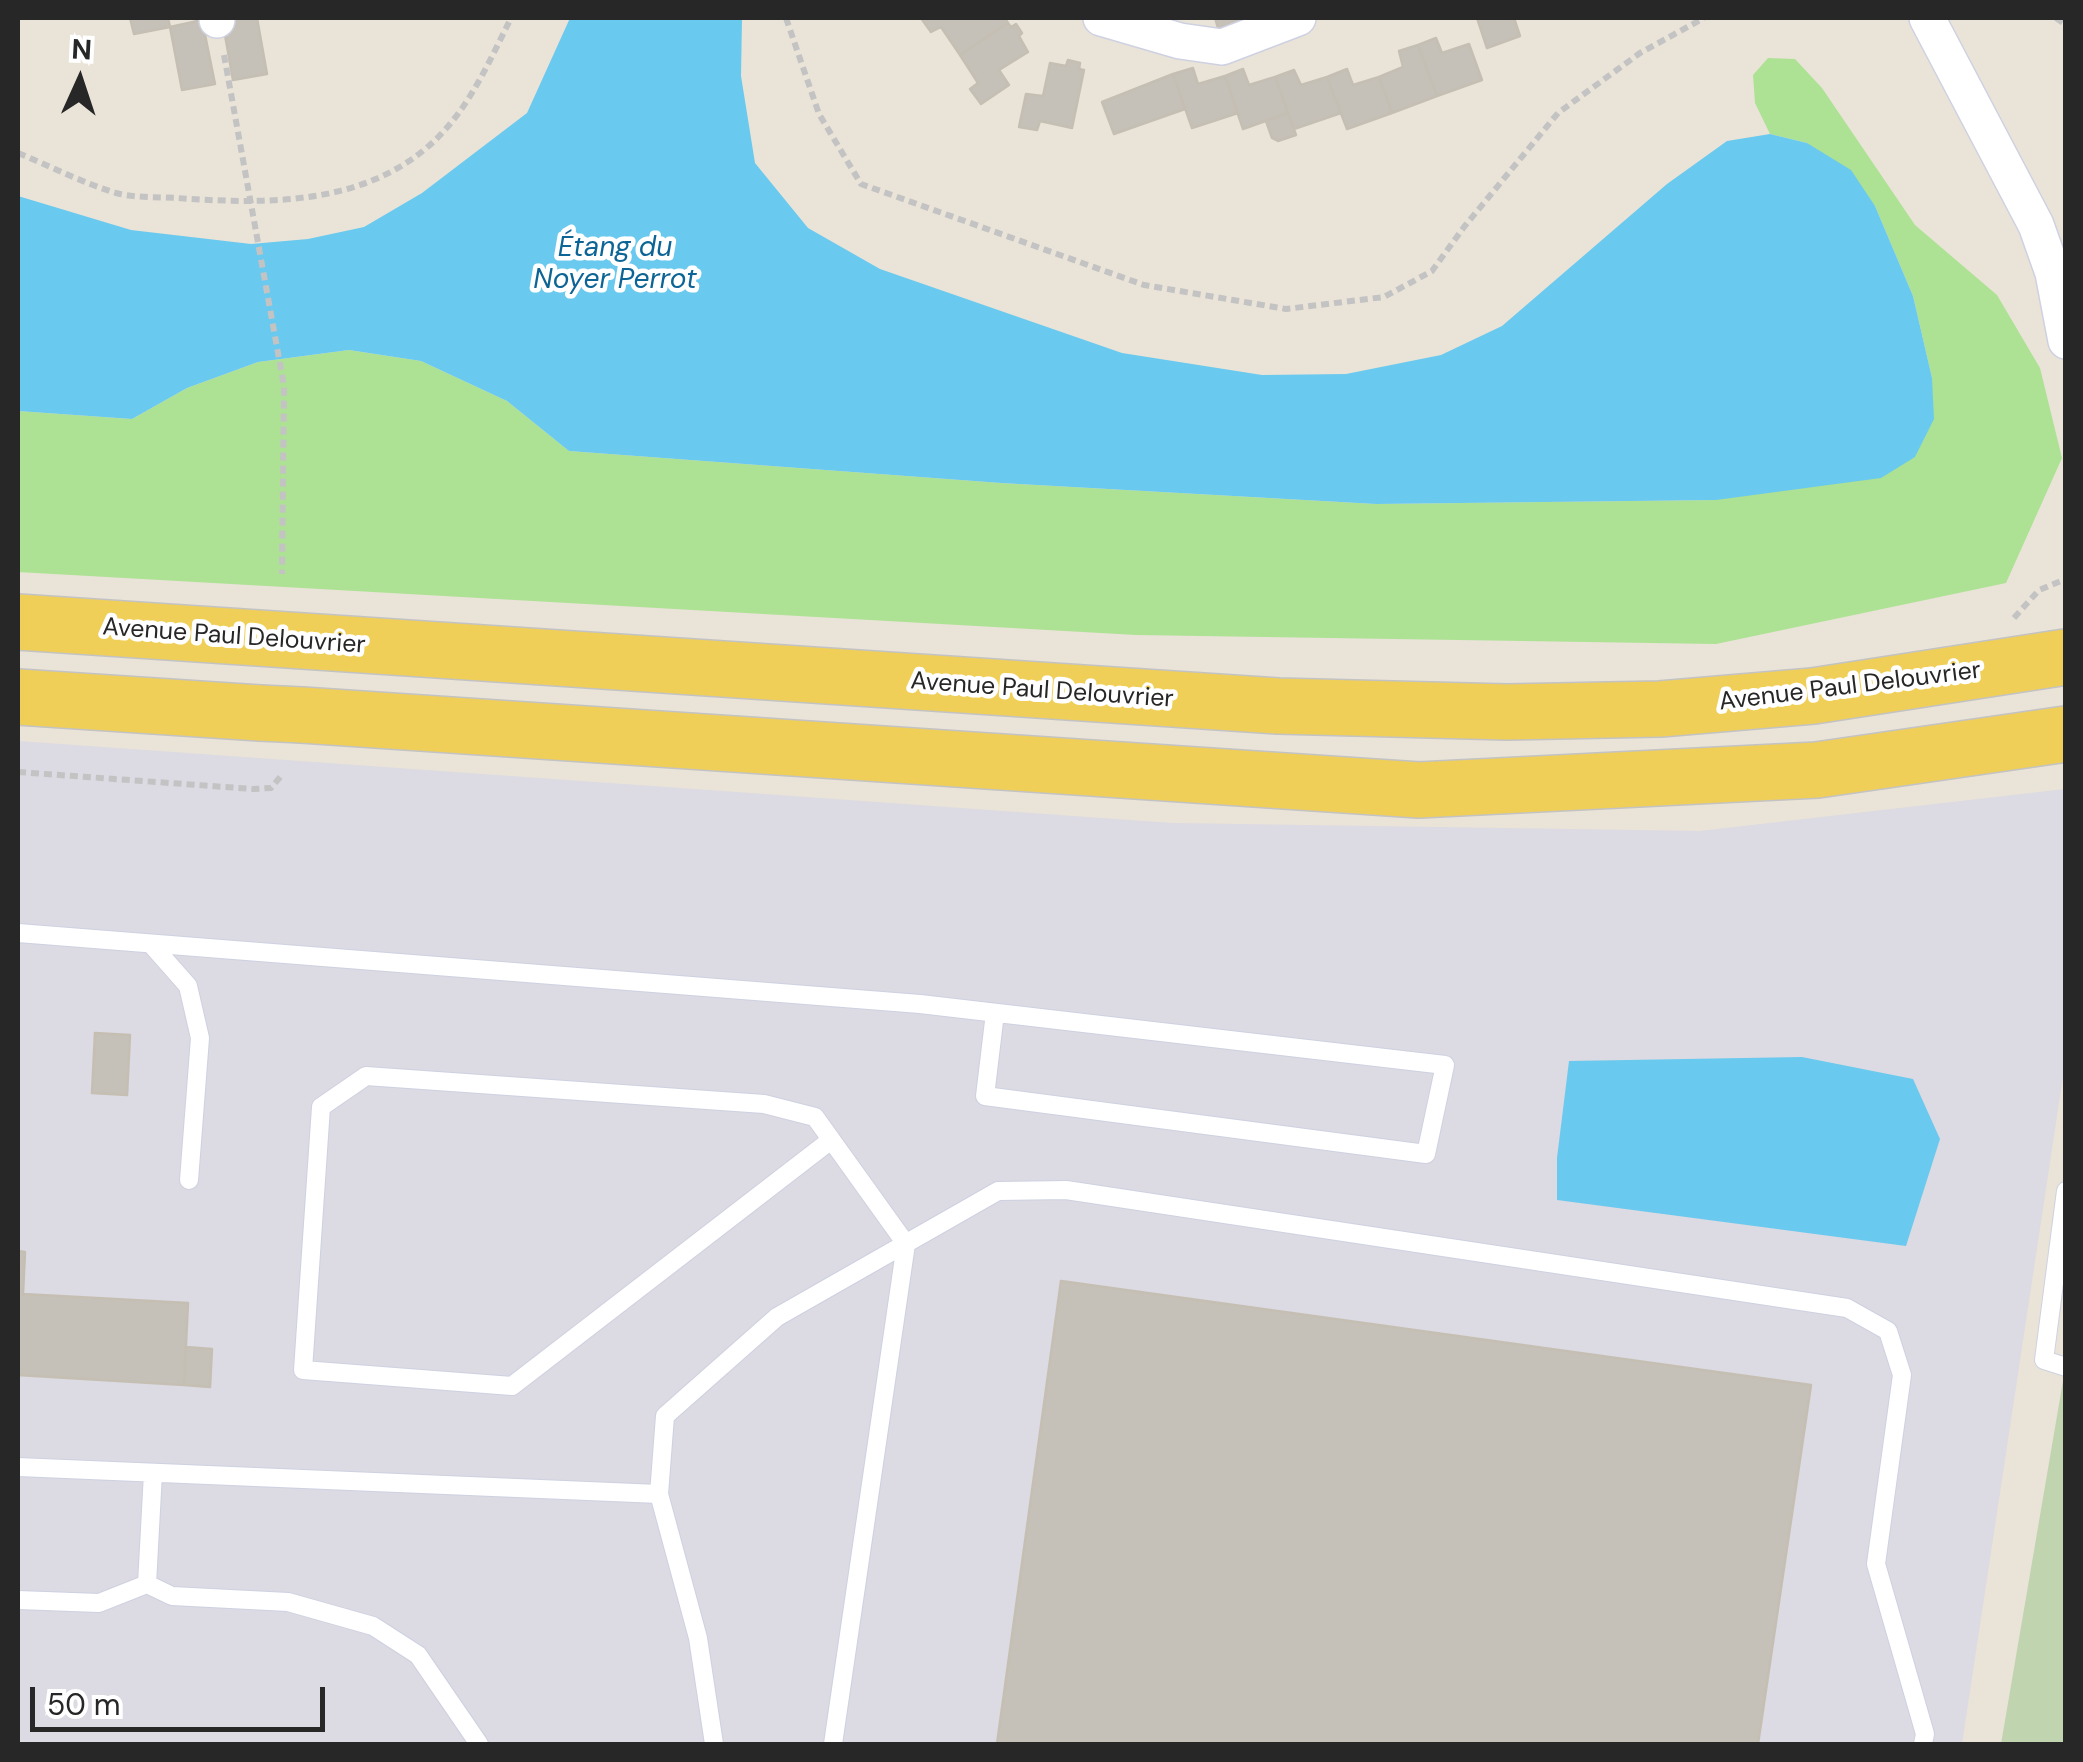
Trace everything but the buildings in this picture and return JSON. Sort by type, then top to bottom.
[{"type":"main road","name":"Avenue Paul Delouvrier","points":[[18,622],[1278,706],[1507,712],[1660,708],[1813,696],[2066,658]]},
{"type":"main road","points":[[18,698],[1419,790],[1817,770],[2066,734]]},
{"type":"street","points":[[1101,18],[1180,42],[1222,47],[1298,18]]},
{"type":"street","points":[[1927,18],[2036,224],[2053,272],[2066,341]]},
{"type":"lane","points":[[18,933],[920,1004],[1445,1066],[1426,1154],[985,1096],[995,1013]]},
{"type":"lane","points":[[150,944],[188,986],[200,1038],[189,1180]]},
{"type":"lane","points":[[831,1140],[512,1386],[303,1370],[321,1108],[366,1076],[764,1104],[815,1117],[906,1244],[834,1744]]},
{"type":"lane","points":[[714,1744],[698,1638],[660,1494],[665,1416],[777,1317],[998,1191],[1066,1190],[1847,1308],[1888,1331],[1902,1375],[1876,1564],[1925,1734],[1924,1744]]},
{"type":"lane","points":[[2066,1191],[2044,1360],[2066,1367]]},
{"type":"lane","points":[[18,1467],[660,1494]]},
{"type":"lane","points":[[147,1584],[153,1473]]},
{"type":"lane","points":[[18,1600],[100,1604],[147,1584],[172,1596],[288,1602],[373,1626],[418,1655],[480,1744]]},
{"type":"path","points":[[18,153],[120,194],[250,203],[358,186],[396,171],[435,140],[470,97],[511,18]]},
{"type":"path","points":[[786,18],[819,114],[860,184],[1144,285],[1286,309],[1384,297],[1432,271],[1558,113],[1640,53],[1704,18]]},
{"type":"path","points":[[2056,18],[2066,25]]},
{"type":"path","points":[[217,19],[284,386],[282,574]]},
{"type":"path","points":[[2011,621],[2039,590],[2066,579]]},
{"type":"path","points":[[18,772],[253,790],[271,788],[281,776]]},
{"type":"shaded area","points":[[18,741],[1172,823],[1700,831],[2065,789],[2065,1063],[1962,1744],[18,1744]]},
{"type":"green space","points":[[1768,58],[1795,59],[1822,88],[1915,225],[1997,295],[2040,368],[2062,458],[2006,583],[1716,644],[1136,635],[18,572],[18,411],[132,419],[187,388],[258,362],[349,350],[421,361],[507,401],[569,451],[1001,483],[1376,504],[1716,500],[1932,378],[1913,296],[1875,206],[1807,143],[1770,134],[1755,103],[1753,75]]},
{"type":"green space","points":[[2065,1369],[2065,1744],[2001,1744]]},
{"type":"water","name":"Étang du Noyer Perrot","points":[[570,18],[742,18],[741,76],[755,163],[808,228],[880,269],[1122,353],[1262,375],[1346,374],[1441,355],[1502,326],[1667,184],[1727,141],[1770,134],[1807,143],[1851,170],[1875,206],[1913,296],[1932,378],[1934,419],[1915,457],[1881,478],[1716,500],[1376,504],[1001,483],[569,451],[507,401],[421,361],[349,350],[258,362],[187,388],[132,419],[18,411],[18,196],[131,230],[251,244],[308,239],[364,227],[422,193],[527,113]]},
{"type":"water","points":[[1802,1057],[1913,1079],[1940,1139],[1906,1246],[1557,1200],[1557,1158],[1569,1061]]}]
